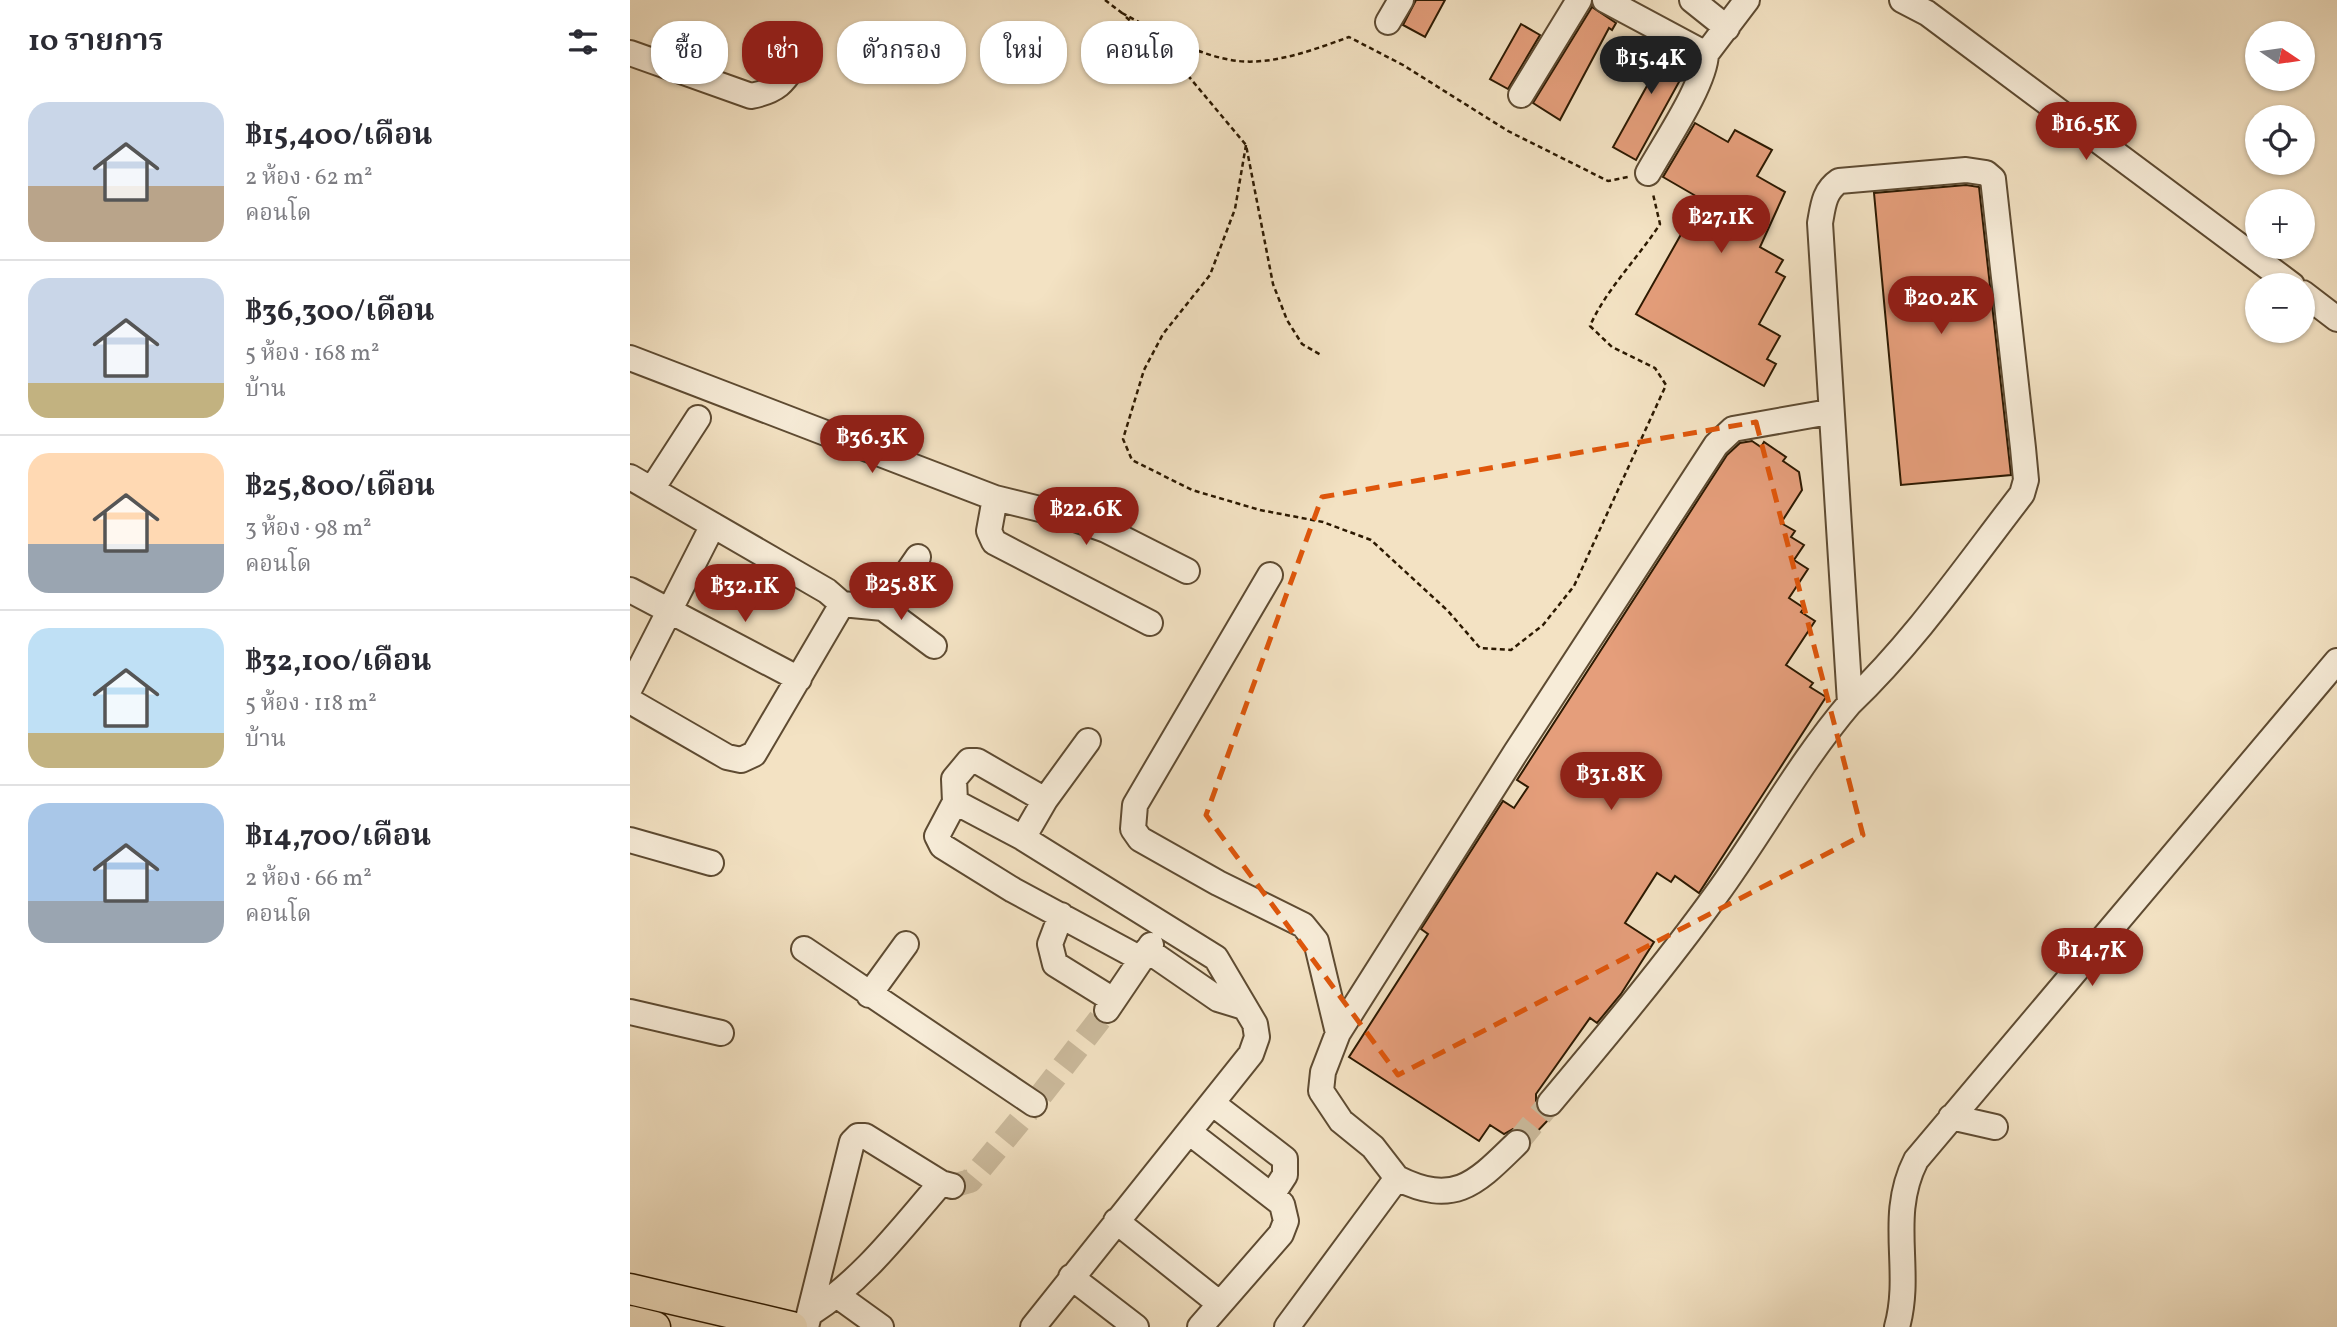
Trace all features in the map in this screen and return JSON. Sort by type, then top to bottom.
[{"type":"main road","points":[[630,1289],[803,1322]]},
{"type":"main road","points":[[630,1305],[722,1327]]},
{"type":"main road","points":[[630,1321],[655,1327]]},
{"type":"street","points":[[1388,22],[1401,0]]},
{"type":"street","points":[[1521,95],[1579,0]]},
{"type":"street","points":[[1605,0],[1706,54]]},
{"type":"street","points":[[1692,0],[1727,28]]},
{"type":"street","points":[[1648,173],[1695,88],[1706,63],[1706,54],[1747,0]]},
{"type":"street","points":[[1902,0],[1927,13],[2276,273]]},
{"type":"street","points":[[630,53],[751,96],[769,92],[784,84]]},
{"type":"street","points":[[1550,1103],[1657,974],[1717,893],[1815,744],[1902,648],[2022,494],[2026,480],[2023,448],[1991,175],[1966,170],[1839,181],[1830,187],[1820,223],[1829,412],[1850,703]]},
{"type":"street","points":[[2315,302],[2337,319]]},
{"type":"street","points":[[630,358],[995,498],[1064,515],[1106,530],[1187,571]]},
{"type":"street","points":[[1517,1143],[1481,1179],[1459,1187],[1438,1193],[1421,1190],[1397,1178],[1373,1147],[1341,1121],[1321,1091],[1323,1072],[1338,1033],[1716,445],[1733,429],[1829,412]]},
{"type":"street","points":[[652,489],[698,418]]},
{"type":"street","points":[[630,477],[827,591],[842,604],[883,608],[934,646]]},
{"type":"street","points":[[995,498],[989,531],[993,542],[1150,623]]},
{"type":"street","points":[[630,688],[713,525]]},
{"type":"street","points":[[883,608],[918,557]]},
{"type":"street","points":[[1270,575],[1135,805],[1133,829],[1140,839],[1303,925],[1316,941],[1338,1033]]},
{"type":"street","points":[[630,590],[799,679]]},
{"type":"street","points":[[630,701],[727,757],[741,760],[754,754],[842,604]]},
{"type":"street","points":[[1897,1327],[1902,1301],[1901,1205],[1906,1179],[1916,1160],[2337,661]]},
{"type":"street","points":[[1023,838],[1045,800],[1088,741]]},
{"type":"street","points":[[1045,800],[984,763],[969,761],[954,779],[955,802],[937,836],[942,846],[1060,915],[1144,955],[1217,999],[1244,1007]]},
{"type":"street","points":[[955,802],[1023,838],[1216,958],[1255,1024],[1257,1037],[1251,1054],[1033,1327]]},
{"type":"street","points":[[630,840],[711,863]]},
{"type":"street","points":[[1060,915],[1050,944],[1055,964],[1110,1005],[1165,924]]},
{"type":"street","points":[[869,995],[906,944]]},
{"type":"street","points":[[804,949],[869,995],[1035,1103]]},
{"type":"street","points":[[630,1012],[721,1033]]},
{"type":"street","points":[[1212,1103],[1285,1159],[1285,1175],[1272,1195]]},
{"type":"street","points":[[1951,1117],[1995,1127]]},
{"type":"street","points":[[1189,1132],[1272,1195],[1286,1212],[1281,1234],[1200,1327]]},
{"type":"street","points":[[858,1136],[865,1136],[946,1184],[863,1272],[838,1296],[803,1322],[852,1142],[858,1136]]},
{"type":"street","points":[[1287,1327],[1397,1178]]},
{"type":"street","points":[[1116,1221],[1220,1304]]},
{"type":"street","points":[[1071,1277],[1136,1327]]},
{"type":"street","points":[[838,1296],[881,1327]]},
{"type":"path","points":[[1105,0],[1185,72],[1246,145],[1273,284],[1287,320],[1302,344],[1321,355]]},
{"type":"path","points":[[1122,13],[1180,43],[1238,61],[1299,55],[1349,37],[1404,65],[1508,131],[1608,181],[1648,173],[1660,224],[1638,258],[1598,307],[1590,326],[1612,347],[1655,368],[1666,385],[1574,586],[1543,625],[1511,650],[1480,648],[1448,611],[1371,540],[1323,522],[1261,510],[1192,490],[1132,460],[1123,439],[1144,370],[1163,334],[1210,275],[1235,209],[1246,145]]},
{"type":"highlighted area","points":[[1756,422],[1863,835],[1398,1075],[1206,815],[1322,497]]},
{"type":"building","points":[[1416,0],[1445,0],[1425,37],[1403,25]]},
{"type":"building","points":[[1592,7],[1616,23],[1612,30],[1609,28],[1560,120],[1533,103]]},
{"type":"building","points":[[1521,24],[1540,35],[1508,89],[1490,79]]},
{"type":"building","points":[[1650,41],[1690,62],[1636,160],[1613,147],[1648,84],[1629,73]]},
{"type":"building","points":[[1695,123],[1728,142],[1735,130],[1772,150],[1757,176],[1785,192],[1760,247],[1783,260],[1776,272],[1785,277],[1759,324],[1780,336],[1767,359],[1776,364],[1764,386],[1636,314],[1701,199],[1663,177]]},
{"type":"building","points":[[1966,185],[1979,187],[2011,475],[1901,485],[1874,193]]},
{"type":"building","points":[[1752,441],[1761,447],[1764,442],[1786,457],[1783,461],[1799,472],[1802,490],[1781,523],[1795,531],[1791,537],[1804,545],[1794,560],[1808,569],[1789,598],[1804,608],[1801,612],[1815,621],[1786,665],[1813,683],[1810,687],[1826,697],[1699,893],[1675,876],[1671,882],[1657,873],[1625,923],[1654,942],[1621,994],[1597,1023],[1590,1018],[1536,1094],[1536,1109],[1550,1118],[1531,1138],[1522,1129],[1513,1129],[1504,1134],[1490,1125],[1479,1141],[1349,1057],[1428,934],[1421,929],[1503,801],[1514,808],[1528,787],[1517,780],[1727,455],[1740,443]]},
{"type":"tunnel","points":[[1041,1095],[1107,1010]]},
{"type":"tunnel","points":[[1517,1143],[1550,1103]]},
{"type":"tunnel","points":[[952,1186],[970,1181],[1028,1111]]}]
